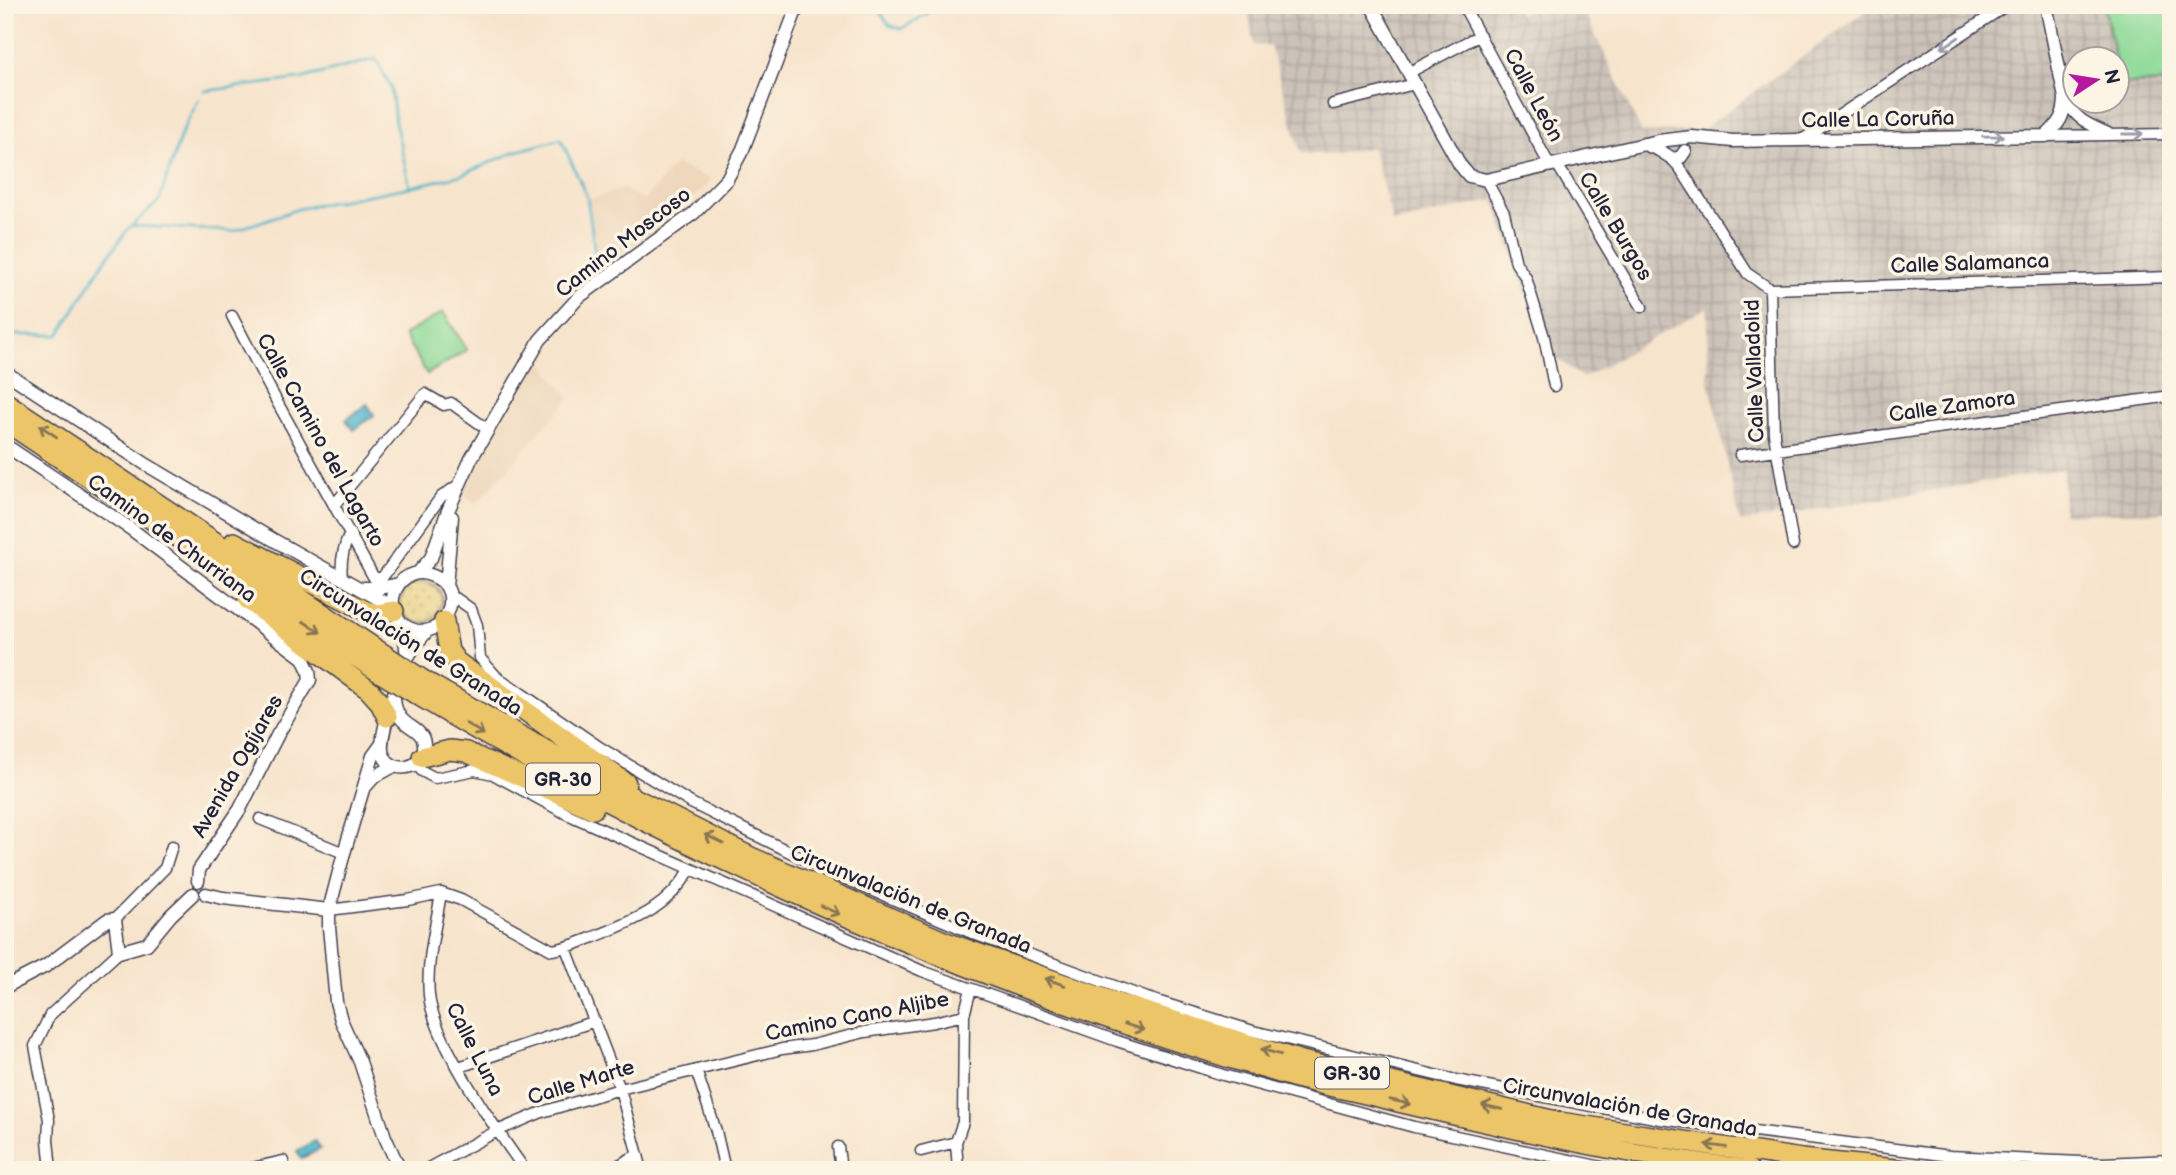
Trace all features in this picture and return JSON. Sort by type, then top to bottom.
[{"type":"highway","name":"Circunvalación de Granada","points":[[5,402],[161,516]]},
{"type":"highway","name":"Circunvalación de Granada","points":[[5,421],[161,516],[564,780],[713,856],[882,933],[1089,1013],[1297,1078],[1609,1149],[1749,1170]]},
{"type":"highway","points":[[384,732],[379,701],[369,690],[168,540],[161,516],[191,518],[366,611],[377,614],[396,613]]},
{"type":"highway","points":[[435,626],[457,662],[569,744],[656,801],[677,821]]},
{"type":"highway","name":"Circunvalación de Granada","points":[[420,687],[677,821],[874,912],[991,959],[1182,1025],[1302,1061],[1559,1122],[1789,1157],[1905,1170]]},
{"type":"highway","points":[[419,761],[450,750],[466,752],[686,851],[713,856]]},
{"type":"street","name":"Camino Moscoso","points":[[418,573],[431,558],[461,482],[487,429],[540,340],[566,309],[694,214],[727,179],[743,149],[798,5]]},
{"type":"street","points":[[1371,5],[1460,165],[1469,176],[1486,180],[1504,213],[1516,263],[1526,278],[1544,337],[1554,386]]},
{"type":"street","name":"Calle León","points":[[1463,5],[1553,165]]},
{"type":"street","points":[[1802,140],[2007,5]]},
{"type":"street","points":[[2046,5],[2060,74]]},
{"type":"street","points":[[1332,104],[1412,78],[1480,35]]},
{"type":"street","points":[[2046,135],[2058,125],[2063,116]]},
{"type":"street","name":"Calle La Coruña","points":[[2077,116],[2110,134]]},
{"type":"street","name":"Calle La Coruña","points":[[1486,180],[1643,144],[1692,137],[1710,140],[1802,140],[2171,134]]},
{"type":"street","points":[[1643,144],[1669,156],[1679,158],[1685,152],[1684,144],[1675,140],[1666,146],[1669,156]]},
{"type":"street","name":"Calle La Coruña","points":[[1685,152],[1710,140]]},
{"type":"street","name":"Calle Valladolid","points":[[1685,152],[1684,166],[1689,182]]},
{"type":"street","name":"Calle Valladolid","points":[[1669,156],[1689,182],[1748,274],[1770,289],[1775,449],[1793,545]]},
{"type":"street","name":"Calle Burgos","points":[[1553,165],[1643,307]]},
{"type":"street","name":"Calle Salamanca","points":[[1770,289],[2171,277]]},
{"type":"street","name":"Calle Camino del Lagarto","points":[[232,316],[374,578],[382,578],[442,497],[461,482]]},
{"type":"street","points":[[7,370],[147,464],[359,587],[396,613],[412,630],[435,626]]},
{"type":"street","points":[[335,504],[425,394],[444,405],[451,404],[487,429]]},
{"type":"street","name":"Calle Zamora","points":[[1740,455],[2171,396]]},
{"type":"street","name":"Camino de Churriana","points":[[5,444],[131,529],[303,658],[309,671]]},
{"type":"street","name":"Camino Moscoso","points":[[448,592],[454,500]]},
{"type":"street","points":[[320,566],[333,561],[351,533]]},
{"type":"street","points":[[342,578],[344,547]]},
{"type":"street","points":[[359,587],[380,588],[399,583],[418,573],[435,576],[448,592],[471,609],[477,625],[480,658],[496,676],[601,748],[691,803],[832,873],[974,934],[1147,998],[1253,1031],[1456,1080],[1660,1119],[1950,1156],[2103,1163],[2171,1160]]},
{"type":"street","points":[[399,583],[392,599],[407,660]]},
{"type":"street","points":[[400,1170],[385,1138],[360,1062],[336,1002],[329,910],[373,756],[384,732],[407,660],[450,607],[448,592]]},
{"type":"street","name":"Avenida Ogíjares","points":[[200,894],[206,885],[198,881],[199,870],[240,808],[278,734],[310,680],[309,671]]},
{"type":"street","points":[[384,732],[384,757],[394,766],[407,768],[419,761],[425,746],[422,736],[418,730],[405,724],[396,711],[394,697]]},
{"type":"street","points":[[384,732],[393,726],[405,724]]},
{"type":"street","points":[[419,761],[422,771],[435,778],[475,770],[494,774],[567,814],[922,971],[1117,1041],[1223,1074],[1414,1127],[1616,1170]]},
{"type":"street","points":[[364,789],[374,777],[394,766]]},
{"type":"street","points":[[260,819],[344,853]]},
{"type":"street","points":[[5,987],[46,966],[107,920],[115,919],[165,868],[172,846]]},
{"type":"street","points":[[51,1170],[49,1120],[35,1046],[50,1015],[119,952],[147,944],[171,915],[200,894],[329,910],[441,893],[461,900],[552,950],[566,948],[644,917],[676,891],[690,870]]},
{"type":"street","name":"Calle Luna","points":[[441,893],[428,980],[429,999],[436,1022],[459,1067],[497,1131],[525,1170]]},
{"type":"street","points":[[115,919],[119,952]]},
{"type":"street","points":[[566,948],[620,1089],[642,1170]]},
{"type":"street","points":[[958,1170],[956,1142],[963,1122],[964,1015],[971,989]]},
{"type":"street","name":"Camino Cano Aljibe","points":[[757,1055],[964,1015]]},
{"type":"street","points":[[459,1067],[595,1021]]},
{"type":"street","name":"Calle Marte","points":[[425,1170],[497,1131],[542,1112],[620,1089],[757,1055]]},
{"type":"street","points":[[696,1070],[716,1131],[725,1170]]},
{"type":"street","points":[[921,1151],[956,1142]]},
{"type":"street","points":[[838,1147],[841,1170]]},
{"type":"street","points":[[610,1170],[637,1155]]},
{"type":"street","points":[[244,1170],[284,1165]]},
{"type":"shaded area","points":[[1247,5],[1515,5],[1520,15],[1535,5],[1581,5],[1642,133],[1701,130],[1874,5],[2104,5],[2112,46],[2060,46],[2060,116],[2130,116],[2130,84],[2171,82],[2171,501],[2166,512],[2064,514],[2063,469],[1740,522],[1708,376],[1708,307],[1583,378],[1549,352],[1494,200],[1393,223],[1372,147],[1333,155],[1301,153],[1270,46],[1254,45]]},
{"type":"shaded area","points":[[675,164],[710,179],[707,186],[671,214],[660,227],[611,261],[599,265],[589,199],[624,189],[644,200]]},
{"type":"shaded area","points":[[536,354],[570,398],[477,503],[462,495],[488,436]]},
{"type":"sand","points":[[420,581],[433,585],[440,592],[442,601],[439,611],[425,623],[415,622],[405,615],[400,604],[405,590]]},
{"type":"green space","points":[[2104,5],[2171,5],[2171,82],[2130,84],[2130,46],[2112,46]]},
{"type":"green space","points":[[443,312],[467,350],[427,374],[404,335]]},
{"type":"water","points":[[367,404],[374,415],[354,430],[346,420]]},
{"type":"water","points":[[315,1141],[320,1149],[301,1159],[297,1151]]},
{"type":"waterway","points":[[876,5],[889,25],[901,29],[935,9],[955,5]]},
{"type":"waterway","points":[[205,91],[300,79],[376,59],[391,88],[395,122],[410,187],[461,175],[517,151],[561,139],[587,197],[597,268]]},
{"type":"waterway","points":[[5,335],[59,335],[101,266],[128,229],[159,201],[182,132],[199,99]]},
{"type":"waterway","points":[[134,226],[233,231],[301,208],[410,187]]}]
